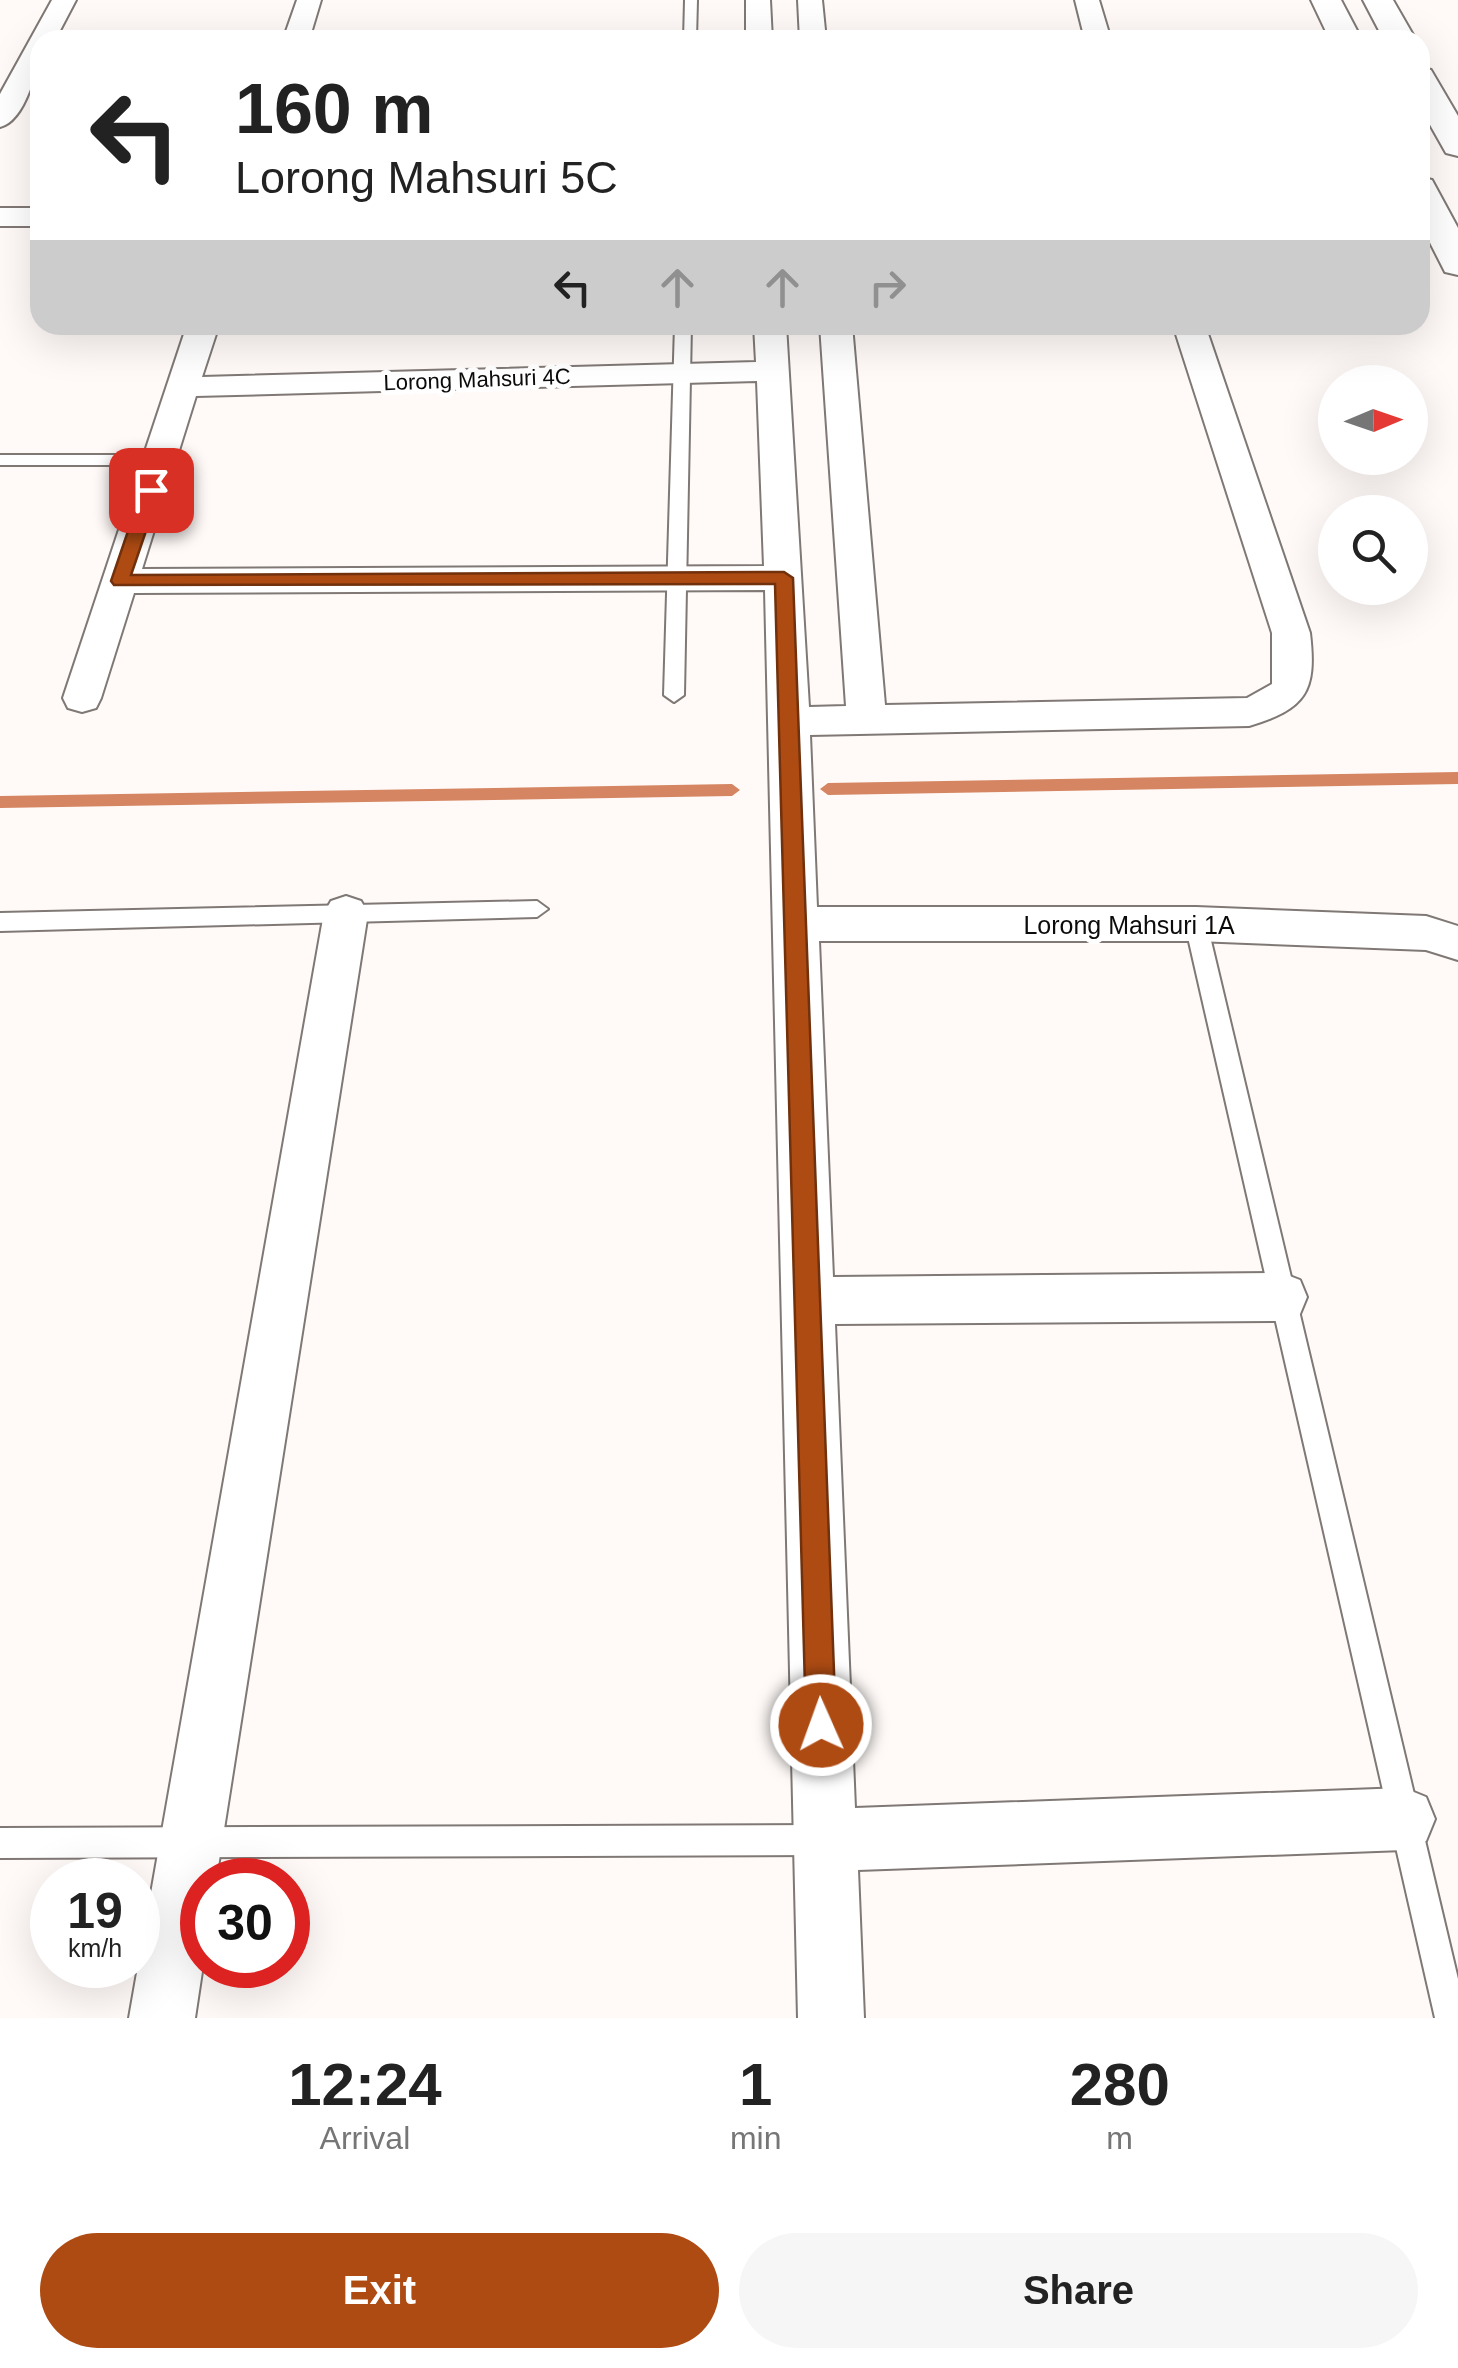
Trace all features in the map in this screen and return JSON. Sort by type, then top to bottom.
[{"type":"main road","points":[[1326,0],[1341,30]]},
{"type":"main road","points":[[1378,0],[1394,30]]},
{"type":"main road","points":[[1430,95],[1458,146]]},
{"type":"main road","points":[[1430,208],[1458,264]]},
{"type":"street","points":[[48,30],[64,0]]},
{"type":"street","points":[[299,30],[309,0]]},
{"type":"street","points":[[758,0],[759,30]]},
{"type":"street","points":[[810,0],[812,30]]},
{"type":"street","points":[[1087,0],[1095,30]]},
{"type":"street","points":[[4,103],[30,60]]},
{"type":"street","points":[[0,217],[30,217]]},
{"type":"street","points":[[82,698],[200,335]]},
{"type":"street","points":[[837,335],[867,720]]},
{"type":"street","points":[[790,721],[1249,712],[1284,698],[1293,684],[1295,667],[1291,633],[1192,335]]},
{"type":"street","points":[[770,348],[790,721],[832,2018]]},
{"type":"street","name":"Lorong Mahsuri 4C","points":[[183,387],[682,373],[770,348]]},
{"type":"street","points":[[120,581],[784,578]]},
{"type":"street","points":[[162,2018],[346,913]]},
{"type":"street","name":"Lorong Mahsuri 1A","points":[[797,924],[1196,924],[1426,932],[1458,943]]},
{"type":"street","points":[[808,1301],[1282,1296]]},
{"type":"street","points":[[824,1840],[1404,1819]]},
{"type":"lane","points":[[690,0],[690,30]]},
{"type":"lane","points":[[674,695],[683,335]]},
{"type":"lane","points":[[0,460],[162,460]]},
{"type":"lane","points":[[0,922],[537,909]]},
{"type":"lane","points":[[1196,924],[1404,1819],[1448,1961],[1451,2018]]},
{"type":"lane","points":[[0,1842],[824,1840]]},
{"type":"waterway","points":[[828,789],[1458,778]]},
{"type":"waterway","points":[[0,802],[732,790]]},
{"type":"route","points":[[151,490],[120,581],[784,578],[821,1725]]}]
